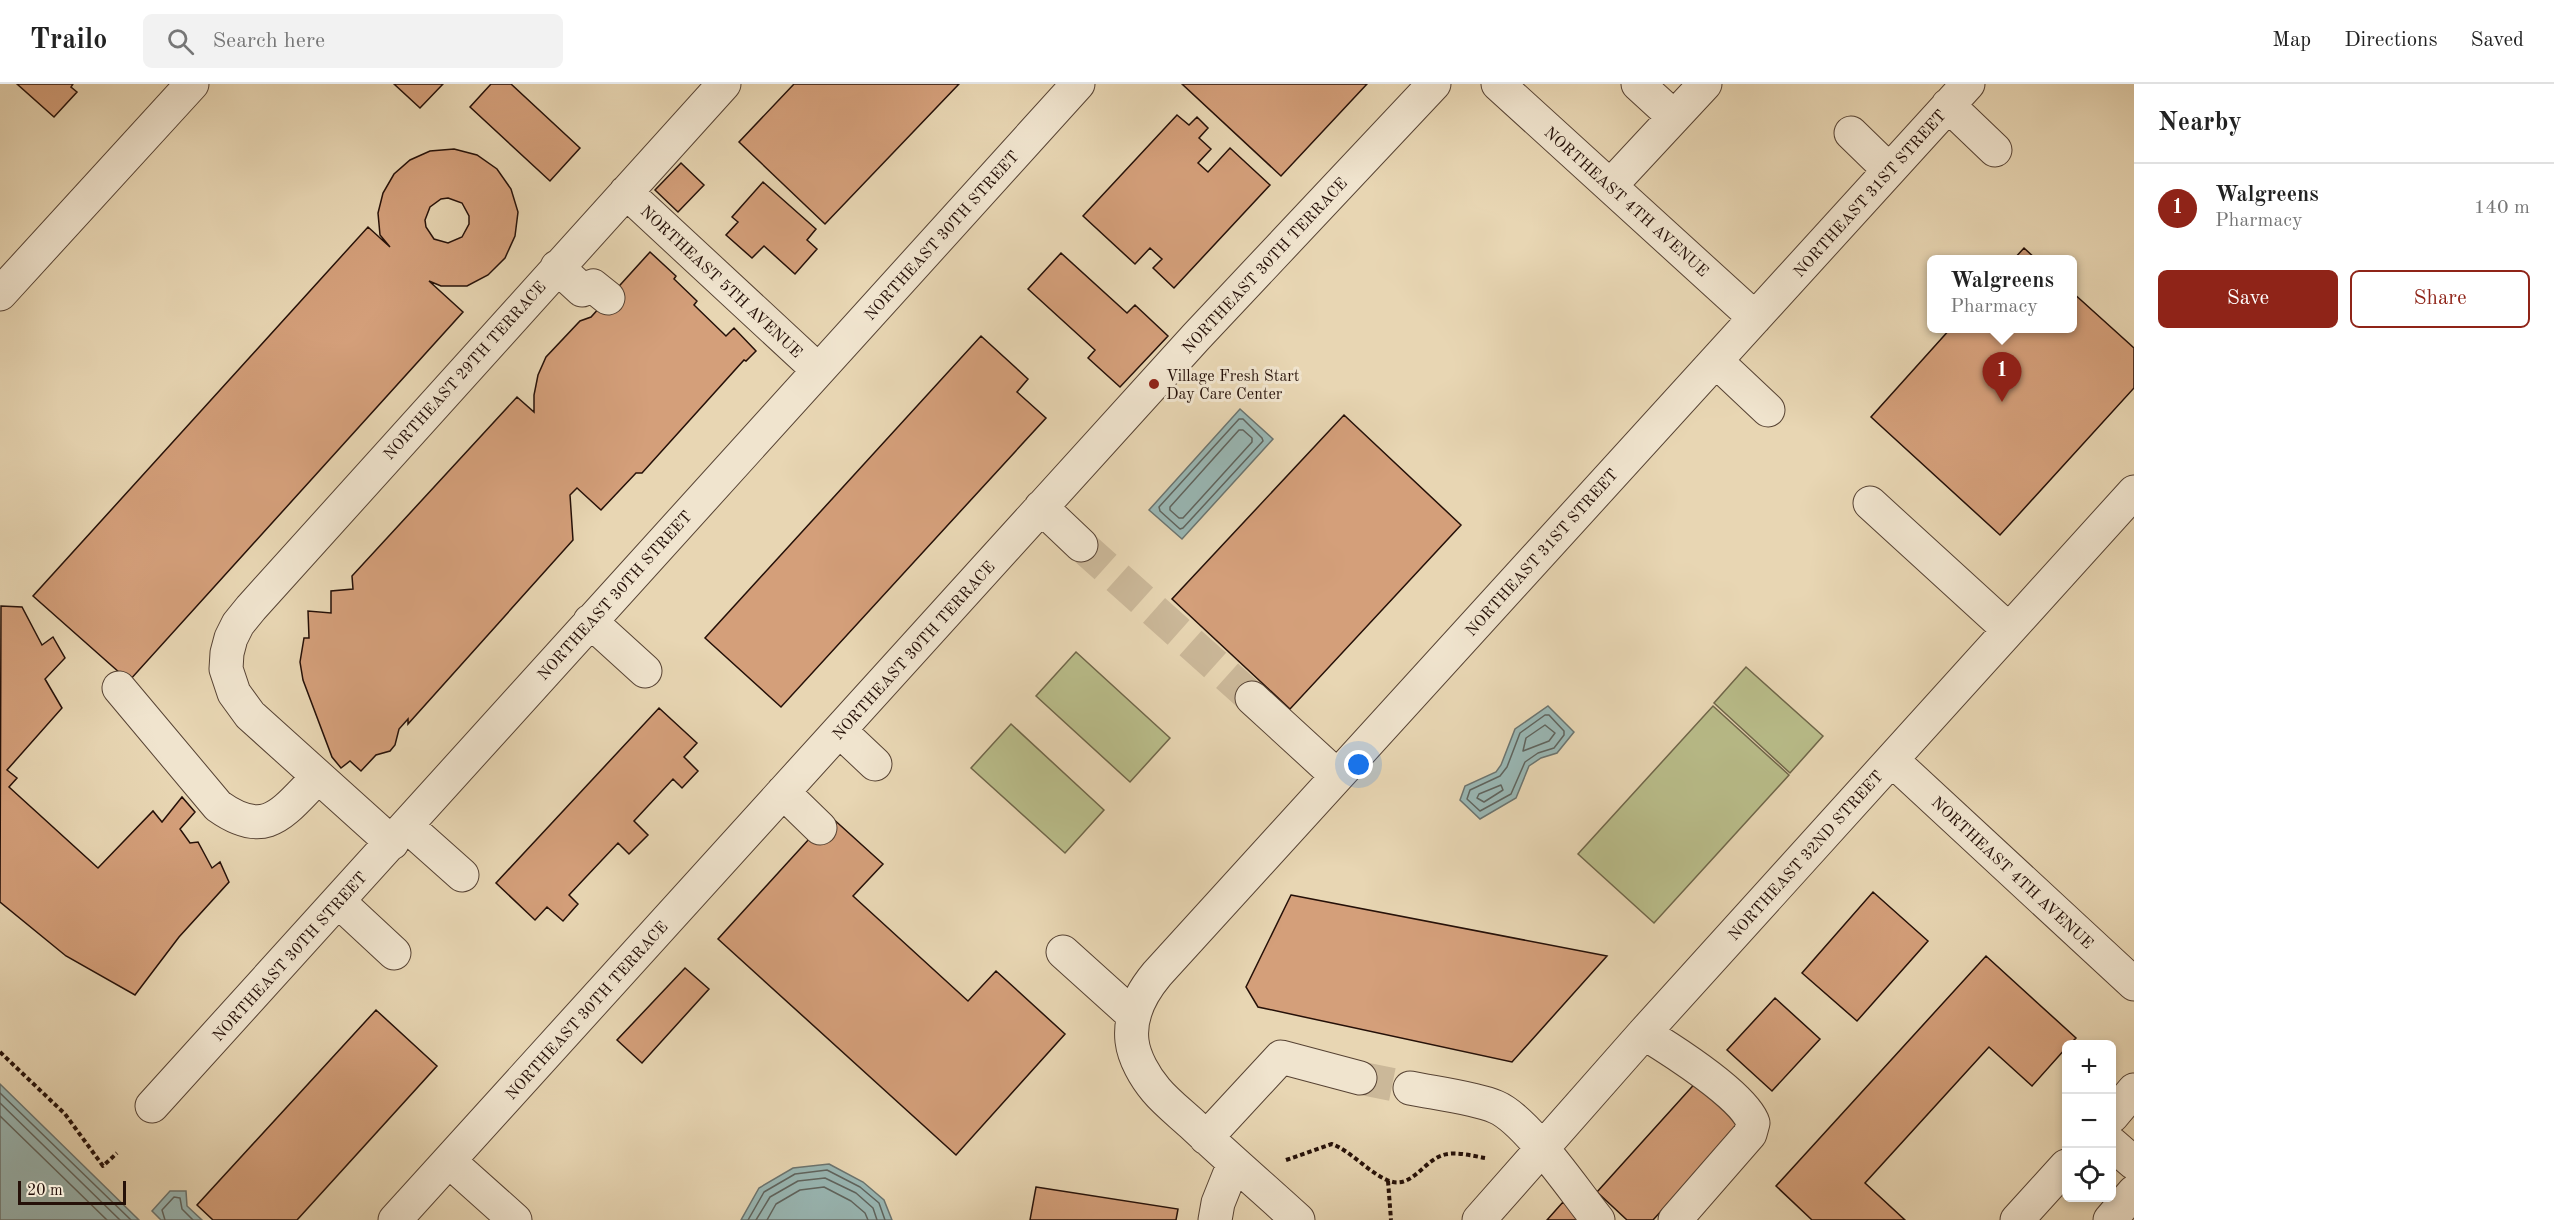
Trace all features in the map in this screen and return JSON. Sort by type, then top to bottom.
[{"type":"street","points":[[0,294],[192,84]]},
{"type":"street","name":"NORTHEAST 29TH TERRACE","points":[[318,777],[250,715],[234,693],[226,669],[231,638],[238,624],[724,84]]},
{"type":"street","name":"NORTHEAST 30TH STREET","points":[[152,1106],[1078,84]]},
{"type":"street","name":"NORTHEAST 30TH TERRACE","points":[[395,1220],[1196,337],[1434,84]]},
{"type":"street","name":"NORTHEAST 4TH AVENUE","points":[[1498,84],[1755,318]]},
{"type":"street","points":[[1638,84],[1674,117]]},
{"type":"street","points":[[1611,185],[1705,84]]},
{"type":"street","points":[[1958,94],[1995,150]]},
{"type":"street","name":"NORTHEAST 31ST STREET","points":[[1133,1023],[1142,993],[1157,974],[1958,94]]},
{"type":"street","points":[[1851,134],[1888,169]]},
{"type":"street","name":"NORTHEAST 5TH AVENUE","points":[[626,192],[818,370]]},
{"type":"street","points":[[557,267],[595,300]]},
{"type":"street","points":[[1716,361],[1768,410]]},
{"type":"street","name":"NORTHEAST 32ND STREET","points":[[1479,1220],[1644,1033],[2134,492]]},
{"type":"street","points":[[1870,503],[2009,630]]},
{"type":"street","points":[[1041,507],[1081,545]]},
{"type":"street","points":[[590,621],[645,671]]},
{"type":"street","points":[[119,688],[218,806],[235,819],[252,823],[269,820],[285,811],[318,777],[462,875]]},
{"type":"street","points":[[1252,698],[1337,776]]},
{"type":"street","points":[[840,731],[875,764]]},
{"type":"street","name":"NORTHEAST 4TH AVENUE","points":[[1892,760],[2134,984]]},
{"type":"street","points":[[783,792],[820,828]]},
{"type":"street","points":[[338,901],[394,953]]},
{"type":"street","points":[[1063,952],[1133,1023],[1135,1052],[1156,1091],[1298,1220]]},
{"type":"street","points":[[1644,1033],[1675,1052],[1746,1108],[1753,1123],[1749,1134],[1675,1220]]},
{"type":"street","points":[[1206,1138],[1281,1057],[1360,1078]]},
{"type":"street","points":[[1410,1088],[1495,1106],[1508,1114],[1541,1150],[1598,1220]]},
{"type":"street","points":[[2116,1111],[2134,1090]]},
{"type":"street","points":[[2116,1147],[2134,1163]]},
{"type":"street","points":[[449,1161],[515,1220]]},
{"type":"street","points":[[1215,1220],[1218,1203],[1234,1163]]},
{"type":"street","points":[[2023,1218],[2062,1172]]},
{"type":"street","points":[[2110,1220],[2134,1192]]},
{"type":"path","points":[[0,1052],[64,1114],[103,1166],[117,1152]]},
{"type":"path","points":[[1286,1160],[1332,1144],[1355,1156],[1388,1181],[1405,1181],[1413,1178],[1443,1155],[1454,1153],[1485,1158]]},
{"type":"path","points":[[1388,1181],[1391,1220]]},
{"type":"green space","points":[[1076,652],[1170,738],[1130,782],[1036,696]]},
{"type":"green space","points":[[1746,667],[1823,736],[1790,773],[1714,703]]},
{"type":"green space","points":[[1713,706],[1789,775],[1654,923],[1578,854]]},
{"type":"green space","points":[[1011,724],[1104,810],[1065,853],[971,768]]},
{"type":"water","points":[[1240,409],[1273,439],[1182,539],[1149,510]]},
{"type":"water","points":[[1548,706],[1574,732],[1557,753],[1541,758],[1529,766],[1516,798],[1480,819],[1460,800],[1465,786],[1496,772],[1515,729]]},
{"type":"water","points":[[0,1084],[139,1220],[0,1220]]},
{"type":"water","points":[[829,1164],[863,1182],[884,1200],[892,1220],[741,1220],[759,1188],[793,1168]]},
{"type":"water","points":[[170,1191],[186,1191],[187,1206],[202,1220],[161,1220],[152,1211]]},
{"type":"building","points":[[17,84],[73,84],[71,87],[77,92],[54,117]]},
{"type":"building","points":[[394,84],[443,84],[420,108]]},
{"type":"building","points":[[491,84],[511,84],[580,148],[550,181],[470,107]]},
{"type":"building","points":[[794,84],[959,84],[825,224],[739,142]]},
{"type":"building","points":[[1182,84],[1367,84],[1281,176]]},
{"type":"building","points":[[1177,115],[1189,125],[1197,117],[1208,128],[1199,138],[1211,149],[1198,163],[1208,172],[1230,148],[1270,185],[1174,288],[1153,268],[1162,259],[1150,248],[1135,264],[1083,216]]},
{"type":"building","points":[[454,149],[477,155],[497,169],[511,189],[518,212],[515,236],[505,258],[488,275],[467,286],[441,286],[429,281],[463,312],[129,681],[33,596],[368,227],[390,247],[380,235],[378,213],[383,193],[394,174],[410,160],[430,151]],"holes":[[[448,198],[462,203],[469,216],[469,224],[462,237],[448,243],[434,239],[426,227],[425,220],[430,207],[441,199]]]},
{"type":"building","points":[[681,163],[704,185],[678,212],[655,190]]},
{"type":"building","points":[[763,182],[816,229],[807,240],[817,249],[795,274],[764,246],[752,258],[726,235],[738,222],[732,217]]},
{"type":"building","points":[[2024,248],[2032,255],[2018,255]]},
{"type":"building","points":[[650,252],[676,276],[674,279],[697,301],[694,305],[726,336],[734,328],[756,351],[746,361],[744,360],[642,473],[636,473],[601,510],[577,488],[570,495],[573,540],[408,724],[408,719],[399,729],[395,745],[390,751],[376,755],[361,771],[350,761],[341,768],[332,757],[303,680],[300,662],[304,638],[309,638],[308,611],[331,613],[331,591],[353,589],[352,576],[517,397],[534,412],[534,395],[538,375],[546,357],[580,321],[591,317]]},
{"type":"building","points":[[1061,253],[1127,313],[1135,305],[1168,336],[1120,387],[1088,358],[1095,350],[1028,289]]},
{"type":"building","points":[[2077,297],[2134,348],[2134,388],[2000,535],[1871,417],[1947,333],[2077,333]]},
{"type":"building","points":[[981,336],[1028,379],[1017,392],[1046,418],[781,707],[705,638]]},
{"type":"building","points":[[1344,415],[1461,525],[1290,709],[1172,599]]},
{"type":"building","points":[[1,606],[22,607],[42,645],[53,637],[65,658],[45,679],[62,708],[7,770],[17,778],[9,787],[98,868],[153,811],[162,822],[182,797],[195,812],[180,829],[190,843],[198,842],[212,868],[220,862],[229,882],[179,937],[135,995],[66,956],[0,902]]},
{"type":"building","points":[[659,708],[697,743],[684,757],[698,771],[682,788],[673,779],[634,821],[648,835],[629,854],[618,843],[569,895],[578,904],[563,921],[547,907],[535,920],[496,883]]},
{"type":"building","points":[[830,816],[883,864],[853,896],[968,1001],[996,971],[1065,1034],[956,1155],[718,939]]},
{"type":"building","points":[[1873,892],[1928,941],[1857,1021],[1802,973]]},
{"type":"building","points":[[1291,895],[1607,956],[1512,1062],[1258,1007],[1246,987]]},
{"type":"building","points":[[1986,956],[2076,1038],[2062,1040],[2062,1052],[2032,1086],[1989,1047],[1865,1183],[1905,1220],[1812,1220],[1776,1186]]},
{"type":"building","points":[[685,968],[709,989],[642,1063],[617,1040]]},
{"type":"building","points":[[1775,998],[1820,1039],[1772,1091],[1727,1050]]},
{"type":"building","points":[[376,1010],[437,1066],[297,1220],[213,1220],[197,1205]]},
{"type":"building","points":[[1699,1079],[1744,1120],[1653,1220],[1627,1220],[1597,1192]]},
{"type":"building","points":[[1036,1187],[1178,1209],[1176,1220],[1030,1220]]},
{"type":"building","points":[[1563,1202],[1584,1220],[1547,1220]]},
{"type":"tunnel","points":[[1081,545],[1252,698]]},
{"type":"tunnel","points":[[1360,1078],[1410,1088]]},
{"type":"place","name":"Village Fresh Start Day Care Center","points":[[1154,384]]},
{"type":"place","name":"Walgreens","points":[[2002,402]]}]
